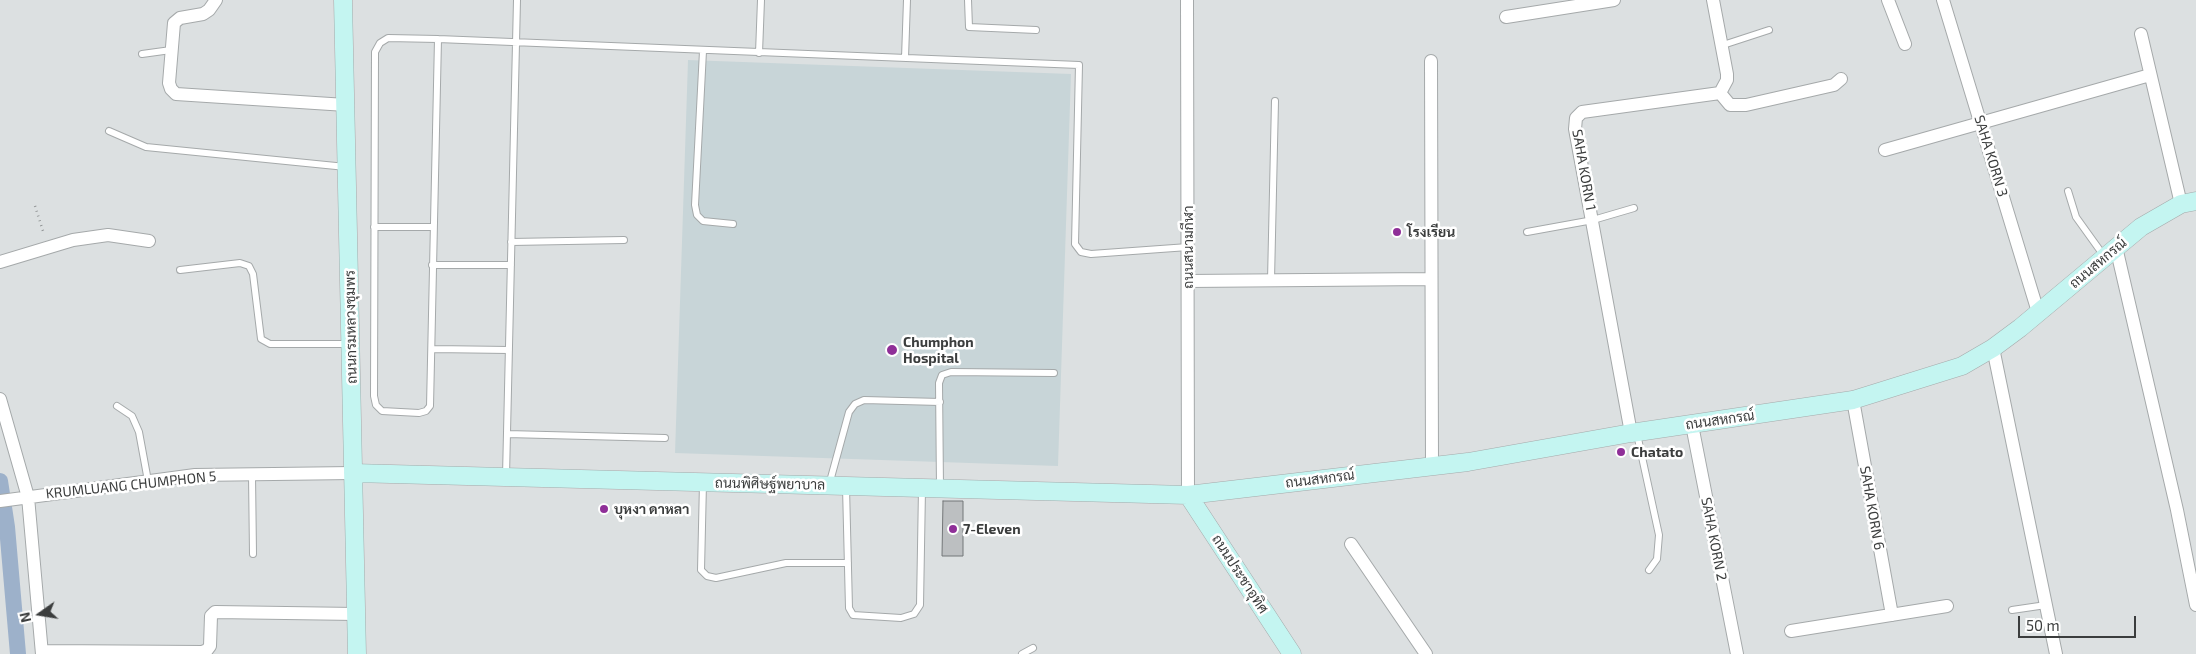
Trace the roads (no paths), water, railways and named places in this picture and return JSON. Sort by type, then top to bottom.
[{"type":"street","points":[[216,0],[209,10],[203,14],[180,18],[174,23],[169,83],[171,89],[176,94],[346,105]]},
{"type":"street","name":"ถนนกรมหลวงชุมพร","points":[[343,0],[352,344],[357,654]]},
{"type":"street","name":"ถนนสนามกีฬา","points":[[1187,0],[1188,495]]},
{"type":"street","points":[[1506,17],[1614,0]]},
{"type":"street","points":[[1713,0],[1723,45],[1727,80],[1720,93],[1730,105],[1746,105],[1834,85],[1842,79]]},
{"type":"street","points":[[1888,0],[1905,44]]},
{"type":"street","name":"SAHA KORN 3","points":[[1943,0],[2038,312]]},
{"type":"street","points":[[2141,34],[2150,75],[2188,202]]},
{"type":"street","points":[[1430,61],[1432,466]]},
{"type":"street","points":[[1885,150],[2150,75]]},
{"type":"street","name":"SAHA KORN 1","points":[[1634,432],[1575,129],[1576,118],[1582,112],[1720,93]]},
{"type":"street","name":"ถนนสหกรณ์","points":[[1188,495],[1468,462],[1634,432],[1853,400],[1962,366],[1993,348],[2141,227],[2188,202]]},
{"type":"street","points":[[0,262],[73,240],[108,236],[149,241]]},
{"type":"street","points":[[2110,252],[2177,510],[2196,605]]},
{"type":"street","points":[[1188,281],[1432,279]]},
{"type":"street","points":[[1993,348],[2056,654]]},
{"type":"street","points":[[0,399],[24,498],[42,652],[202,652],[210,646],[211,616],[215,612],[220,611],[356,614]]},
{"type":"street","name":"SAHA KORN 6","points":[[1853,400],[1892,615]]},
{"type":"street","name":"SAHA KORN 2","points":[[1692,425],[1737,654]]},
{"type":"street","name":"ถนนพิศิษฐ์พยาบาล","points":[[353,473],[1188,495]]},
{"type":"street","name":"KRUMLUANG CHUMPHON 5","points":[[0,501],[195,475],[353,473]]},
{"type":"street","name":"ถนนประชาอุทิศ","points":[[1188,495],[1288,653]]},
{"type":"street","points":[[1351,544],[1426,654]]},
{"type":"street","points":[[1792,631],[1946,606]]},
{"type":"lane","points":[[506,477],[517,0]]},
{"type":"lane","points":[[759,53],[761,0]]},
{"type":"lane","points":[[905,58],[907,0]]},
{"type":"lane","points":[[968,0],[969,27],[1036,30]]},
{"type":"lane","points":[[1723,45],[1770,30]]},
{"type":"lane","points":[[438,39],[432,227],[433,349],[430,406],[426,411],[419,413],[382,411],[376,405],[374,396],[374,52],[380,43],[388,38],[438,39],[1079,65],[1075,244],[1081,252],[1090,254],[1188,247]]},
{"type":"lane","points":[[142,54],[171,50]]},
{"type":"lane","points":[[703,51],[695,205],[697,215],[703,221],[733,224]]},
{"type":"lane","points":[[1271,280],[1275,101]]},
{"type":"lane","points":[[109,131],[146,147],[347,167]]},
{"type":"lane","points":[[2068,191],[2076,217],[2110,252]]},
{"type":"lane","points":[[1528,232],[1593,220],[1634,208]]},
{"type":"lane","points":[[374,227],[432,227]]},
{"type":"lane","points":[[511,242],[624,240]]},
{"type":"lane","points":[[180,270],[240,263],[249,266],[253,274],[262,339],[270,344],[352,344]]},
{"type":"lane","points":[[432,265],[511,265]]},
{"type":"lane","points":[[433,349],[509,350]]},
{"type":"lane","points":[[940,488],[939,383],[942,375],[951,372],[1054,373]]},
{"type":"lane","points":[[922,488],[920,605],[914,614],[901,618],[853,615],[849,608],[848,563],[837,485],[849,412],[855,404],[864,400],[940,402]]},
{"type":"lane","points":[[117,406],[132,416],[139,432],[148,481]]},
{"type":"lane","points":[[1634,432],[1659,535],[1657,559],[1649,570]]},
{"type":"lane","points":[[507,434],[666,438]]},
{"type":"lane","points":[[252,475],[253,554]]},
{"type":"lane","points":[[703,482],[701,570],[707,576],[716,578],[786,563],[848,563]]},
{"type":"lane","points":[[2012,610],[2046,605]]},
{"type":"lane","points":[[1022,654],[1033,648]]},
{"type":"waterway","points":[[0,481],[7,527],[18,654]]},
{"type":"place","name":"โรงเรียน","points":[[1397,232]]},
{"type":"place","name":"Chumphon Hospital","points":[[892,350]]},
{"type":"place","name":"Chatato","points":[[1621,452]]},
{"type":"place","name":"บุหงา ดาหลา","points":[[604,509]]},
{"type":"place","name":"7-Eleven","points":[[953,529]]}]
